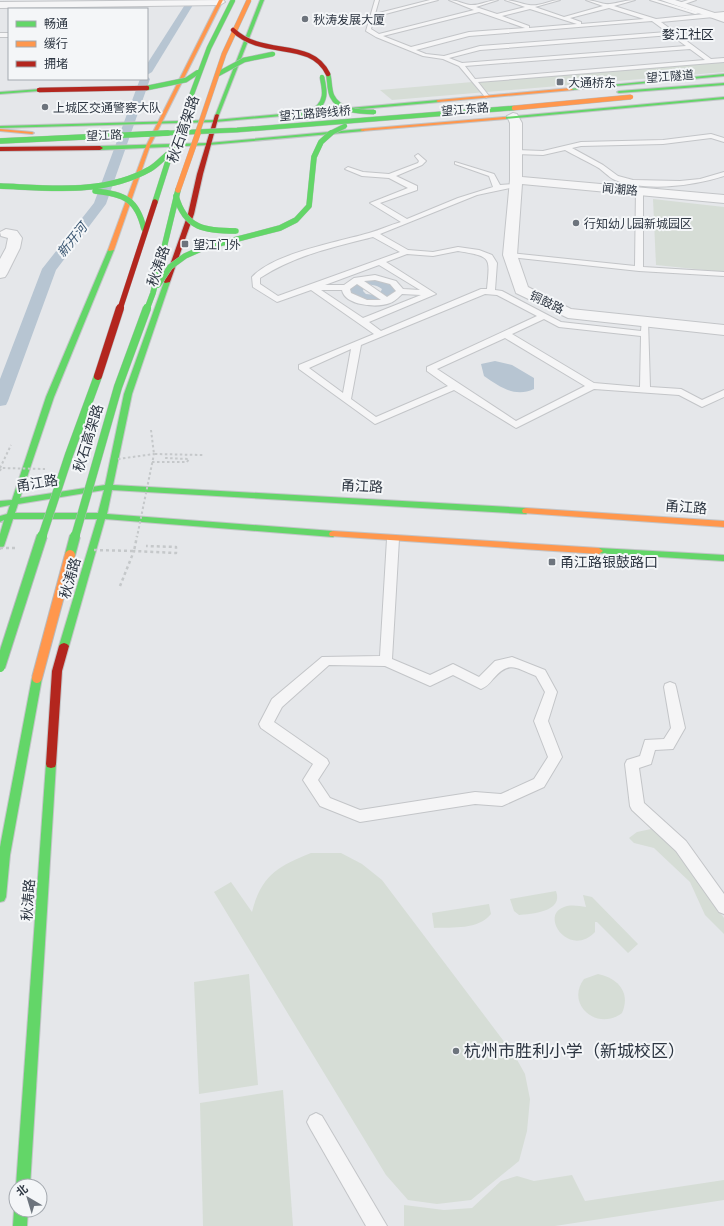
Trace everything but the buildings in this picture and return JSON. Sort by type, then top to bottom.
[{"type":"main road","name":"秋石高架路","points":[[0,666],[69,454],[95,385],[144,229],[182,117],[215,31],[233,0]]},
{"type":"main road","name":"秋石高架路","points":[[0,897],[4,855],[37,678],[99,449],[118,387],[153,293],[176,196],[192,151],[204,108],[218,74],[233,30],[249,0]]},
{"type":"main road","name":"秋涛路","points":[[24,1178],[57,671],[102,516],[128,394],[191,214],[208,144],[262,0]]},
{"type":"main road","points":[[0,546],[50,397],[94,296],[130,201],[148,146],[171,103],[220,1]]},
{"type":"main road","points":[[233,30],[244,41],[259,47],[302,54],[322,60],[326,65],[332,98],[344,107],[360,112],[418,110]]},
{"type":"main road","points":[[218,74],[232,63],[265,54],[295,54],[309,58],[321,66],[324,97],[320,105],[304,114],[266,123]]},
{"type":"main road","points":[[0,95],[28,90],[158,88],[184,82],[191,79],[198,72]]},
{"type":"main road","name":"望江东路","points":[[216,121],[724,75]]},
{"type":"main road","name":"望江隧道","points":[[619,92],[724,84]]},
{"type":"main road","name":"望江隧道","points":[[635,97],[724,89]]},
{"type":"main road","points":[[0,95],[28,93],[127,92],[159,96],[174,104],[179,109],[182,117]]},
{"type":"main road","name":"望江路跨线桥","points":[[0,134],[185,128],[266,123],[619,92]]},
{"type":"main road","points":[[635,97],[724,97]]},
{"type":"main road","name":"望江路跨线桥","points":[[0,141],[106,139],[219,132],[635,97]]},
{"type":"main road","name":"望江东路","points":[[208,144],[724,97]]},
{"type":"main road","points":[[153,293],[169,268],[191,252],[222,241],[273,230],[289,223],[300,215],[308,208],[312,199],[315,152],[318,143],[324,137],[341,128],[372,120]]},
{"type":"main road","name":"望江路","points":[[0,127],[159,124],[216,121]]},
{"type":"main road","points":[[0,130],[32,133]]},
{"type":"main road","points":[[176,196],[179,213],[183,217],[196,226],[210,230],[239,231],[274,224],[292,215],[299,207],[302,198],[303,148],[293,140],[275,135],[219,132]]},
{"type":"main road","name":"望江路","points":[[0,149],[95,148],[208,144]]},
{"type":"main road","points":[[0,186],[80,186],[124,181],[144,173],[156,166],[170,152]]},
{"type":"main road","points":[[0,190],[83,190],[114,193],[135,203],[140,210],[144,229]]},
{"type":"main road","name":"甬江路","points":[[0,504],[15,500],[108,487],[414,503],[724,524]]},
{"type":"main road","points":[[0,519],[10,516],[102,516],[392,539],[724,558]]},
{"type":"street","points":[[666,0],[724,19]]},
{"type":"street","points":[[4,5],[220,1]]},
{"type":"street","name":"铜鼓路","points":[[513,116],[516,123],[516,152],[510,255],[521,290],[568,313],[645,328],[724,330]]},
{"type":"street","name":"闻潮路","points":[[515,183],[631,187],[724,199]]},
{"type":"street","points":[[0,274],[14,248],[15,238],[12,234],[6,233]]},
{"type":"lane","points":[[377,0],[368,30],[378,36],[425,54],[444,58],[461,65],[691,47]]},
{"type":"lane","points":[[373,16],[436,0]]},
{"type":"lane","points":[[451,0],[532,28]]},
{"type":"lane","points":[[470,7],[496,0]]},
{"type":"lane","points":[[507,0],[585,24]]},
{"type":"lane","points":[[497,16],[558,0]]},
{"type":"lane","points":[[588,0],[654,20],[710,61]]},
{"type":"lane","points":[[565,18],[633,0]]},
{"type":"lane","points":[[652,0],[690,12],[712,15]]},
{"type":"lane","points":[[679,4],[694,0]]},
{"type":"lane","points":[[378,36],[479,10]]},
{"type":"lane","points":[[412,49],[479,33],[724,14]]},
{"type":"lane","points":[[559,26],[564,31]]},
{"type":"lane","points":[[479,33],[484,38]]},
{"type":"lane","points":[[444,58],[480,48],[495,46],[672,33]]},
{"type":"lane","points":[[569,36],[574,40]]},
{"type":"lane","points":[[585,40],[590,44]]},
{"type":"lane","points":[[489,42],[495,46]]},
{"type":"lane","points":[[543,43],[556,58]]},
{"type":"lane","points":[[596,49],[601,54]]},
{"type":"lane","points":[[613,53],[618,58]]},
{"type":"lane","points":[[543,58],[548,64]]},
{"type":"lane","points":[[473,81],[724,60]]},
{"type":"lane","points":[[624,63],[629,68]]},
{"type":"lane","points":[[461,65],[486,96]]},
{"type":"lane","points":[[554,69],[559,74]]},
{"type":"lane","points":[[516,152],[543,153],[581,144],[663,142],[711,136],[724,140]]},
{"type":"lane","points":[[566,148],[601,166],[616,178],[631,187],[701,181],[724,174]]},
{"type":"lane","points":[[390,176],[420,164],[423,161],[418,156]]},
{"type":"lane","points":[[457,163],[492,175],[497,188]]},
{"type":"lane","points":[[348,170],[362,174],[390,176],[414,188],[374,203],[407,222]]},
{"type":"lane","points":[[406,252],[277,299],[256,285],[256,277],[266,270],[302,255],[374,234],[497,188],[515,183]]},
{"type":"lane","points":[[631,187],[639,269]]},
{"type":"lane","points":[[374,234],[406,252],[433,254],[458,249],[476,252],[489,257],[493,262],[491,292]]},
{"type":"lane","points":[[510,255],[639,269],[724,274]]},
{"type":"lane","points":[[380,262],[432,294]]},
{"type":"lane","points":[[312,287],[346,288],[357,280],[374,278],[387,280],[398,286],[400,291]]},
{"type":"lane","points":[[357,280],[388,301]]},
{"type":"lane","points":[[312,287],[380,334]]},
{"type":"lane","points":[[346,288],[347,294],[359,302],[378,303],[388,301],[400,291],[432,294]]},
{"type":"lane","points":[[455,386],[375,420],[302,367],[484,291],[499,293],[559,324],[645,328],[645,390]]},
{"type":"lane","points":[[362,322],[432,294]]},
{"type":"lane","points":[[544,316],[430,369],[516,425],[592,386]]},
{"type":"lane","points":[[505,334],[592,386],[681,392],[702,404],[724,393]]},
{"type":"lane","points":[[346,399],[357,344]]},
{"type":"lane","points":[[386,661],[392,539]]},
{"type":"lane","points":[[326,660],[386,661],[430,681],[453,669],[480,684],[499,664],[512,662],[541,673],[551,692],[541,721],[555,757],[539,783],[502,800],[475,798],[360,816],[325,802],[310,780],[322,763],[266,724],[277,703],[326,660]]},
{"type":"lane","points":[[670,687],[678,728],[668,745],[650,744],[646,760],[632,764],[637,806],[681,846],[724,907]]},
{"type":"lane","points":[[316,1122],[377,1226]]},
{"type":"path","points":[[151,430],[154,454],[203,455]]},
{"type":"path","points":[[0,468],[11,445]]},
{"type":"path","points":[[152,462],[187,462],[189,458],[165,458]]},
{"type":"path","points":[[120,586],[134,551],[176,553],[176,547],[146,546]]},
{"type":"shaded area","points":[[724,60],[724,72],[392,100],[380,90]]},
{"type":"shaded area","points":[[653,199],[724,207],[724,272],[656,265]]},
{"type":"shaded area","points":[[651,829],[669,843],[724,918],[724,934],[705,915],[690,882],[654,848],[634,843],[629,838],[637,832]]},
{"type":"shaded area","points":[[311,853],[341,853],[362,864],[382,880],[515,1056],[525,1074],[530,1099],[527,1131],[519,1161],[471,1200],[437,1204],[408,1200],[386,1175],[214,892],[231,882],[252,912],[260,889],[272,874],[289,863]]},
{"type":"shaded area","points":[[556,891],[557,898],[551,908],[538,913],[519,915],[514,911],[510,899]]},
{"type":"shaded area","points":[[583,895],[592,897],[638,944],[628,953],[597,922],[595,922],[595,932],[585,939],[576,941],[567,938],[560,933],[556,926],[555,918],[557,911],[569,906],[586,907]]},
{"type":"shaded area","points":[[489,904],[491,914],[479,923],[465,927],[434,928],[432,913]]},
{"type":"shaded area","points":[[249,974],[258,1085],[199,1094],[194,982]]},
{"type":"shaded area","points":[[598,974],[617,983],[624,993],[625,999],[622,1013],[612,1018],[603,1019],[594,1017],[586,1012],[581,1006],[578,998],[579,988],[584,979]]},
{"type":"shaded area","points":[[283,1090],[293,1226],[203,1226],[200,1103]]},
{"type":"shaded area","points":[[572,1175],[585,1201],[724,1180],[724,1200],[555,1226],[404,1226],[404,1205],[444,1210],[472,1208],[501,1181],[517,1176],[534,1181]]},
{"type":"water","points":[[373,279],[388,282],[396,290],[389,299],[380,293],[382,289],[380,287],[361,281]]},
{"type":"water","points":[[355,282],[364,288],[363,291],[366,294],[375,295],[385,301],[368,302],[351,295],[350,288]]},
{"type":"water","points":[[495,361],[512,365],[534,378],[534,389],[514,392],[496,384],[484,376],[481,364]]},
{"type":"waterway","name":"新开河","points":[[148,70],[192,0]]},
{"type":"waterway","name":"新开河","points":[[0,401],[49,269],[100,204],[145,80]]},
{"type":"traffic: fast","points":[[155,202],[198,73],[220,24],[233,0]]},
{"type":"traffic: fast","points":[[217,115],[262,0]]},
{"type":"traffic: fast","points":[[218,74],[238,62],[273,54]]},
{"type":"traffic: fast","points":[[147,88],[186,80],[198,72]]},
{"type":"traffic: fast","points":[[328,74],[331,93],[339,105],[350,110],[374,112]]},
{"type":"traffic: fast","points":[[571,89],[724,75]]},
{"type":"traffic: fast","points":[[284,119],[308,113],[319,106],[324,96],[322,77]]},
{"type":"traffic: fast","points":[[619,92],[724,84]]},
{"type":"traffic: fast","points":[[0,93],[39,90]]},
{"type":"traffic: fast","points":[[504,118],[724,98]]},
{"type":"traffic: fast","points":[[0,127],[215,121],[438,101]]},
{"type":"traffic: fast","points":[[0,141],[237,130],[514,108]]},
{"type":"traffic: fast","points":[[158,285],[170,267],[185,256],[203,248],[262,234],[280,228],[296,220],[308,208],[310,203],[312,195],[314,157],[317,149],[326,136],[345,126]]},
{"type":"traffic: fast","points":[[100,148],[208,144],[362,130]]},
{"type":"traffic: fast","points":[[0,186],[67,188],[112,184],[132,178],[152,168],[169,153]]},
{"type":"traffic: fast","points":[[70,555],[118,387],[153,293],[178,190]]},
{"type":"traffic: fast","points":[[95,191],[122,196],[134,204],[142,219],[144,229]]},
{"type":"traffic: fast","points":[[176,196],[179,207],[184,216],[190,222],[197,226],[216,231],[236,231]]},
{"type":"traffic: fast","points":[[0,546],[50,397],[111,250]]},
{"type":"traffic: fast","points":[[64,646],[102,516],[128,394],[167,282]]},
{"type":"traffic: fast","points":[[0,667],[69,455],[98,376]]},
{"type":"traffic: fast","points":[[0,504],[108,487],[526,511]]},
{"type":"traffic: fast","points":[[0,519],[10,516],[102,516],[333,534]]},
{"type":"traffic: fast","points":[[599,551],[724,558]]},
{"type":"traffic: fast","points":[[0,897],[4,855],[37,678]]},
{"type":"traffic: fast","points":[[24,1178],[51,764]]},
{"type":"traffic: fast","points":[[20,1218],[20,1226]]},
{"type":"traffic: slow","points":[[111,250],[148,146],[221,0]]},
{"type":"traffic: slow","points":[[178,190],[224,54],[249,0]]},
{"type":"traffic: slow","points":[[438,101],[571,89]]},
{"type":"traffic: slow","points":[[514,108],[631,97]]},
{"type":"traffic: slow","points":[[362,130],[504,118]]},
{"type":"traffic: slow","points":[[0,130],[32,133]]},
{"type":"traffic: slow","points":[[526,511],[724,524]]},
{"type":"traffic: slow","points":[[333,534],[599,551]]},
{"type":"traffic: slow","points":[[37,678],[70,555]]},
{"type":"traffic: jam","points":[[233,30],[244,39],[257,45],[308,54],[324,65],[328,74]]},
{"type":"traffic: jam","points":[[39,90],[147,88]]},
{"type":"traffic: jam","points":[[167,282],[191,214],[200,174],[217,115]]},
{"type":"traffic: jam","points":[[0,149],[100,148]]},
{"type":"traffic: jam","points":[[98,376],[155,202]]},
{"type":"traffic: jam","points":[[51,764],[57,671],[64,646]]},
{"type":"place","name":"秋涛发展大厦","points":[[305,19]]},
{"type":"place","name":"大通桥东","points":[[560,82]]},
{"type":"place","name":"上城区交通警察大队","points":[[45,107]]},
{"type":"place","name":"行知幼儿园新城园区","points":[[576,223]]},
{"type":"place","name":"望江门外","points":[[185,244]]},
{"type":"place","name":"甬江路银鼓路口","points":[[552,562]]},
{"type":"place","name":"杭州市胜利小学（新城校区）","points":[[456,1051]]},
{"type":"district","name":"婺江社区","points":[[688,34]]}]
